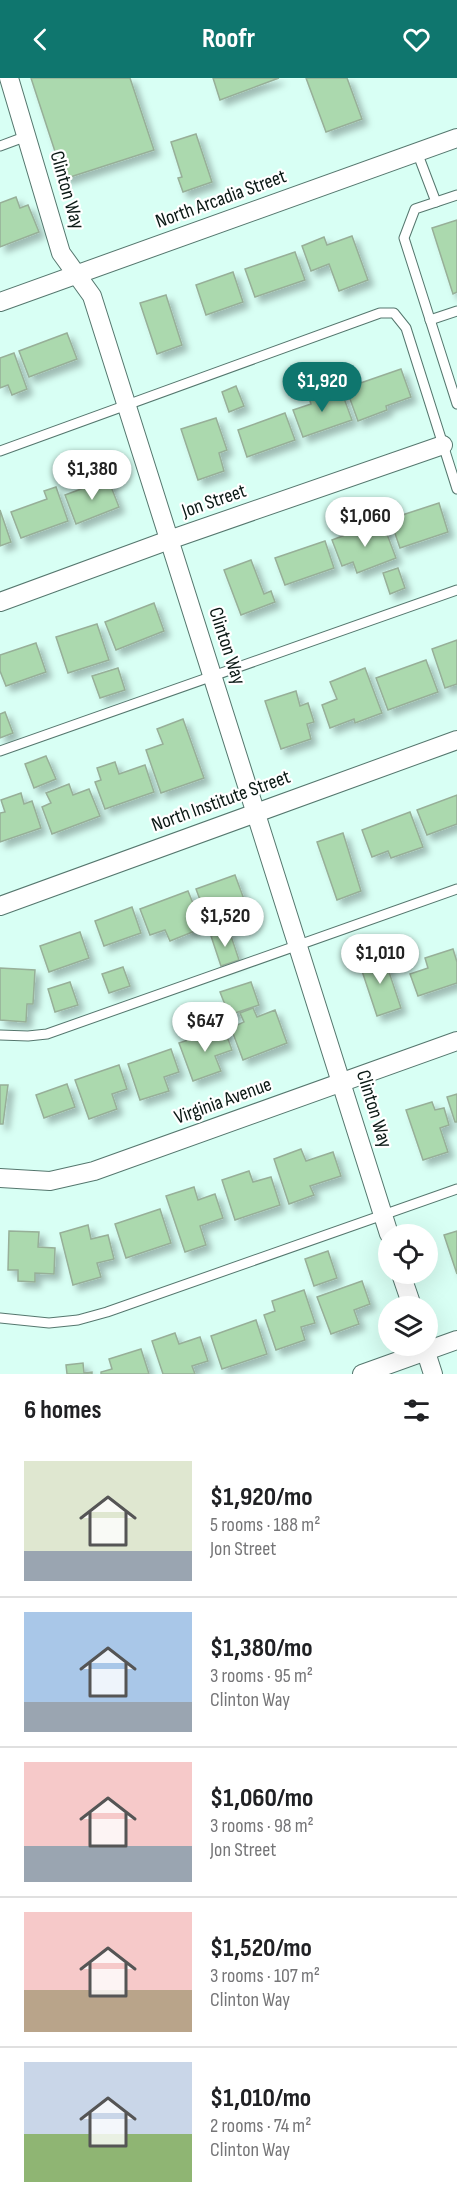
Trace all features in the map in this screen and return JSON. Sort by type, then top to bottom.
[{"type":"street","name":"Clinton Way","points":[[9,78],[62,253],[91,292],[386,1224]]},
{"type":"street","name":"North Arcadia Street","points":[[0,302],[457,138]]},
{"type":"street","name":"Jon Street","points":[[0,602],[169,540],[443,445]]},
{"type":"street","name":"North Institute Street","points":[[0,906],[457,740]]},
{"type":"street","name":"Virginia Avenue","points":[[0,1178],[50,1181],[94,1171],[457,1041]]},
{"type":"street","points":[[438,1345],[457,1340]]},
{"type":"street","points":[[362,1374],[405,1356]]},
{"type":"street","points":[[427,1356],[433,1374]]},
{"type":"lane","points":[[0,146],[27,136]]},
{"type":"lane","points":[[417,152],[436,202]]},
{"type":"lane","points":[[457,195],[416,209],[404,238],[457,404]]},
{"type":"lane","points":[[430,320],[457,311]]},
{"type":"lane","points":[[0,451],[380,313],[394,313],[406,328],[457,489]]},
{"type":"lane","points":[[0,752],[457,590]]},
{"type":"lane","points":[[0,1035],[47,1034],[457,889]]},
{"type":"lane","points":[[0,1318],[49,1323],[78,1320],[107,1312],[457,1189]]},
{"type":"building","points":[[31,78],[130,78],[154,150],[64,179]]},
{"type":"building","points":[[213,78],[279,78],[220,100]]},
{"type":"building","points":[[306,78],[347,78],[362,119],[326,132]]},
{"type":"building","points":[[196,134],[212,182],[183,192],[178,178],[182,177],[171,142]]},
{"type":"building","points":[[16,197],[20,208],[28,205],[39,232],[0,247],[0,203]]},
{"type":"building","points":[[457,220],[457,292],[453,294],[432,228]]},
{"type":"building","points":[[352,236],[368,280],[339,291],[329,264],[311,271],[302,246],[324,237],[327,245]]},
{"type":"building","points":[[295,252],[305,280],[255,297],[245,269]]},
{"type":"building","points":[[233,272],[243,302],[206,315],[196,285]]},
{"type":"building","points":[[166,295],[182,345],[157,354],[140,303]]},
{"type":"building","points":[[67,333],[77,359],[29,377],[19,351]]},
{"type":"building","points":[[14,353],[27,389],[12,395],[8,385],[0,388],[0,358]]},
{"type":"building","points":[[401,369],[411,397],[386,406],[387,410],[358,421],[346,388]]},
{"type":"building","points":[[236,386],[244,406],[229,412],[222,392]]},
{"type":"building","points":[[330,388],[333,396],[342,393],[352,420],[303,437],[293,410],[311,404],[308,395]]},
{"type":"building","points":[[285,413],[295,440],[247,457],[238,430]]},
{"type":"building","points":[[216,418],[227,450],[219,453],[224,471],[198,480],[181,429]]},
{"type":"building","points":[[108,479],[119,507],[76,524],[65,495]]},
{"type":"building","points":[[56,487],[68,521],[21,538],[11,512],[47,499],[44,491]]},
{"type":"building","points":[[439,503],[448,532],[400,548],[390,519]]},
{"type":"building","points":[[0,510],[11,542],[0,546]]},
{"type":"building","points":[[382,521],[396,558],[357,573],[353,562],[342,566],[332,540]]},
{"type":"building","points":[[325,541],[334,568],[285,585],[275,558]]},
{"type":"building","points":[[251,560],[264,594],[271,591],[275,602],[241,615],[224,570]]},
{"type":"building","points":[[398,568],[405,588],[390,594],[383,573]]},
{"type":"building","points":[[154,603],[164,631],[116,650],[105,622]]},
{"type":"building","points":[[97,624],[109,660],[68,673],[56,637]]},
{"type":"building","points":[[457,640],[457,684],[445,688],[432,649]]},
{"type":"building","points":[[36,643],[46,672],[6,686],[0,671],[0,655]]},
{"type":"building","points":[[426,660],[438,692],[388,710],[376,678]]},
{"type":"building","points":[[118,668],[125,690],[100,698],[92,676]]},
{"type":"building","points":[[365,668],[382,713],[355,723],[354,719],[330,728],[322,705],[337,699],[330,682]]},
{"type":"building","points":[[296,691],[300,706],[308,703],[314,722],[307,724],[311,739],[281,749],[265,701]]},
{"type":"building","points":[[5,712],[13,733],[0,738],[0,714]]},
{"type":"building","points":[[183,719],[204,778],[161,793],[146,750],[163,744],[157,729]]},
{"type":"building","points":[[46,756],[56,779],[34,788],[25,764]]},
{"type":"building","points":[[115,762],[119,774],[145,765],[154,792],[105,809],[95,782],[101,780],[97,768]]},
{"type":"building","points":[[69,784],[73,795],[89,789],[100,816],[52,834],[42,807],[51,803],[46,793]]},
{"type":"building","points":[[21,793],[24,804],[32,801],[41,828],[0,842],[0,813],[5,812],[1,800]]},
{"type":"building","points":[[457,795],[457,824],[427,835],[417,810]]},
{"type":"building","points":[[410,812],[423,847],[391,858],[388,851],[372,857],[362,830]]},
{"type":"building","points":[[343,833],[361,891],[337,900],[317,842]]},
{"type":"building","points":[[235,875],[245,902],[206,916],[196,889]]},
{"type":"building","points":[[188,891],[199,918],[192,921],[195,931],[170,941],[165,930],[150,935],[140,909]]},
{"type":"building","points":[[132,907],[141,933],[104,946],[95,921]]},
{"type":"building","points":[[229,930],[239,960],[221,966],[211,936]]},
{"type":"building","points":[[80,932],[89,958],[49,972],[40,946]]},
{"type":"building","points":[[453,949],[457,962],[457,983],[418,996],[410,974],[428,968],[425,958]]},
{"type":"building","points":[[383,954],[401,1008],[377,1016],[359,962]]},
{"type":"building","points":[[123,967],[130,986],[109,993],[102,974]]},
{"type":"building","points":[[0,968],[35,970],[33,1004],[27,1004],[26,1022],[0,1020]]},
{"type":"building","points":[[70,982],[78,1005],[55,1012],[48,989]]},
{"type":"building","points":[[251,982],[259,1005],[229,1015],[220,992]]},
{"type":"building","points":[[253,1008],[257,1017],[275,1010],[287,1043],[243,1060],[231,1028],[244,1022],[240,1013]]},
{"type":"building","points":[[224,1028],[232,1050],[215,1056],[221,1071],[193,1081],[179,1043]]},
{"type":"building","points":[[171,1049],[179,1072],[164,1077],[169,1091],[140,1100],[128,1064]]},
{"type":"building","points":[[119,1065],[127,1089],[112,1094],[117,1109],[89,1119],[75,1080]]},
{"type":"building","points":[[67,1084],[75,1107],[44,1118],[36,1095]]},
{"type":"building","points":[[0,1085],[8,1085],[3,1124],[0,1124]]},
{"type":"building","points":[[457,1094],[457,1122],[455,1122],[447,1097]]},
{"type":"building","points":[[432,1102],[435,1110],[444,1108],[449,1125],[440,1128],[448,1152],[423,1160],[406,1110]]},
{"type":"building","points":[[301,1149],[306,1161],[333,1152],[341,1176],[310,1186],[314,1195],[289,1204],[274,1159]]},
{"type":"building","points":[[249,1171],[253,1182],[271,1177],[280,1205],[235,1220],[222,1180]]},
{"type":"building","points":[[194,1187],[198,1200],[215,1194],[223,1218],[200,1226],[206,1245],[185,1252],[166,1196]]},
{"type":"building","points":[[160,1209],[171,1243],[126,1258],[115,1224]]},
{"type":"building","points":[[88,1225],[91,1239],[108,1235],[114,1259],[97,1263],[101,1277],[73,1285],[60,1233]]},
{"type":"building","points":[[9,1231],[39,1232],[38,1247],[55,1248],[54,1274],[35,1273],[35,1282],[18,1281],[18,1270],[8,1270]]},
{"type":"building","points":[[457,1231],[457,1274],[444,1235]]},
{"type":"building","points":[[328,1251],[337,1278],[314,1286],[305,1259]]},
{"type":"building","points":[[362,1281],[370,1304],[354,1310],[359,1324],[331,1334],[317,1297]]},
{"type":"building","points":[[304,1290],[315,1323],[301,1327],[305,1340],[276,1350],[264,1315],[275,1311],[272,1301]]},
{"type":"building","points":[[256,1320],[267,1354],[222,1369],[211,1336]]},
{"type":"building","points":[[175,1333],[179,1344],[200,1337],[208,1361],[192,1366],[195,1374],[163,1374],[152,1341]]},
{"type":"building","points":[[141,1349],[149,1374],[101,1374],[101,1372],[112,1369],[109,1359]]},
{"type":"building","points":[[83,1363],[84,1373],[92,1372],[92,1374],[67,1374],[66,1365]]}]
